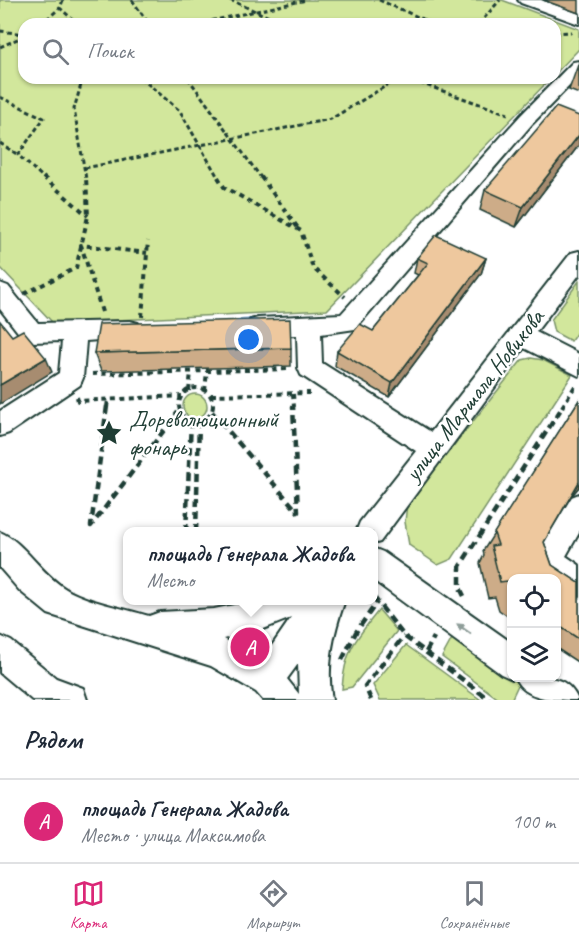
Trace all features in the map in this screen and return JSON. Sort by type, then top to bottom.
[{"type":"street","points":[[526,0],[579,19]]},
{"type":"street","points":[[231,327],[347,323],[526,120],[579,66]]},
{"type":"street","name":"улица Маршала Новикова","points":[[373,527],[579,259]]},
{"type":"street","points":[[4,297],[32,333],[146,330]]},
{"type":"street","points":[[309,325],[310,368],[433,448]]},
{"type":"street","points":[[0,425],[71,376],[75,332]]},
{"type":"street","points":[[520,335],[579,366]]},
{"type":"street","points":[[579,507],[547,561],[579,582]]},
{"type":"street","points":[[0,546],[30,581],[59,603],[142,627],[218,653],[276,690],[319,605]]},
{"type":"street","points":[[378,566],[507,659]]},
{"type":"street","points":[[142,627],[222,626],[257,618],[285,605]]},
{"type":"street","points":[[316,700],[312,660],[318,630],[328,605]]},
{"type":"street","points":[[0,652],[46,691],[71,700]]},
{"type":"street","points":[[536,682],[561,700]]},
{"type":"path","points":[[48,18],[60,8],[63,0]]},
{"type":"path","points":[[132,0],[144,18]]},
{"type":"path","points":[[230,0],[273,18]]},
{"type":"path","points":[[225,18],[306,0]]},
{"type":"path","points":[[379,0],[421,18]]},
{"type":"path","points":[[484,18],[500,0]]},
{"type":"path","points":[[60,8],[71,18]]},
{"type":"path","points":[[0,32],[18,34]]},
{"type":"path","points":[[561,33],[579,32]]},
{"type":"path","points":[[0,47],[18,38]]},
{"type":"path","points":[[4,297],[75,268],[88,216],[85,168],[74,109],[81,84]]},
{"type":"path","points":[[148,84],[180,111],[224,187],[301,231]]},
{"type":"path","points":[[192,84],[301,231],[313,268],[358,310]]},
{"type":"path","points":[[85,168],[331,119],[389,84]]},
{"type":"path","points":[[423,84],[526,120]]},
{"type":"path","points":[[0,97],[44,118],[18,155]]},
{"type":"path","points":[[0,143],[18,155],[88,216]]},
{"type":"path","points":[[146,330],[148,241]]},
{"type":"path","points":[[81,245],[147,253]]},
{"type":"path","points":[[81,245],[108,331]]},
{"type":"path","points":[[182,396],[78,401],[71,376],[310,368]]},
{"type":"path","points":[[205,391],[207,371]]},
{"type":"path","points":[[189,391],[191,372]]},
{"type":"path","points":[[467,601],[460,588],[460,566],[579,380]]},
{"type":"path","points":[[108,400],[91,526],[178,412],[177,404],[182,396],[189,391],[205,391],[211,395],[215,403],[212,412],[199,421],[190,421],[178,412]]},
{"type":"path","points":[[211,395],[346,392]]},
{"type":"path","points":[[212,412],[298,513],[293,394]]},
{"type":"path","points":[[186,527],[190,421]]},
{"type":"path","points":[[196,527],[199,421]]},
{"type":"path","points":[[378,603],[404,636],[490,700]]},
{"type":"path","points":[[339,665],[356,632],[375,605]]},
{"type":"path","points":[[371,700],[365,686],[404,636]]},
{"type":"green space","points":[[0,0],[502,0],[550,18],[18,18],[18,84],[545,84],[327,310],[53,323],[0,267]]},
{"type":"green space","points":[[561,22],[579,29],[579,49],[561,68]]},
{"type":"green space","points":[[579,281],[579,329],[571,341],[554,332],[551,320]]},
{"type":"green space","points":[[531,358],[543,360],[572,375],[452,559],[438,565],[409,545],[405,522],[407,504],[522,360]]},
{"type":"green space","points":[[195,394],[204,397],[207,406],[204,415],[195,418],[186,415],[183,406],[186,397]]},
{"type":"green space","points":[[379,610],[397,631],[352,687],[342,689],[345,665],[353,646]]},
{"type":"green space","points":[[454,635],[507,674],[507,682],[519,683],[511,700],[500,700],[442,657]]},
{"type":"green space","points":[[406,645],[481,700],[380,700],[373,685]]},
{"type":"building","points":[[556,107],[579,116],[579,135],[523,207],[485,190]]},
{"type":"building","points":[[436,235],[486,258],[392,383],[337,351],[360,324],[373,331],[428,263],[417,258]]},
{"type":"building","points":[[290,319],[291,348],[94,353],[99,324]]},
{"type":"building","points":[[0,321],[12,336],[23,330],[46,358],[0,385]]},
{"type":"building","points":[[579,400],[579,482],[544,542],[552,565],[579,583],[579,639],[561,627],[561,574],[507,574],[507,581],[500,582],[491,546],[498,545],[494,533]]},
{"type":"place","name":"Дореволюционный фонарь","points":[[109,433]]},
{"type":"place","name":"площадь Генерала Жадова","points":[[250,647]]}]
